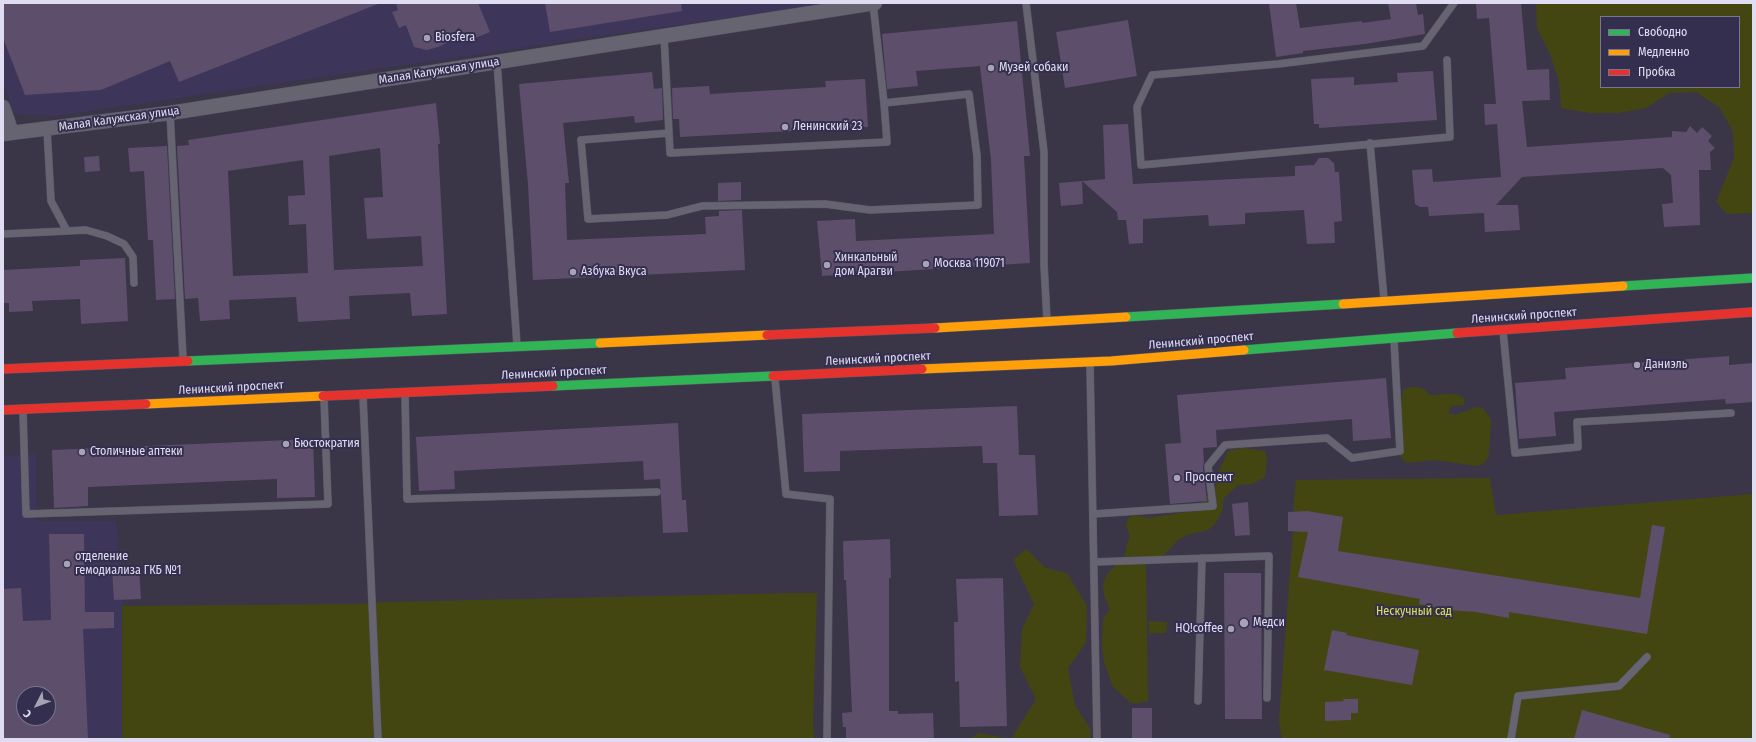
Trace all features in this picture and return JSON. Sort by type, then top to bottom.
[{"type":"main road","name":"Ленинский проспект","points":[[3,369],[1047,322],[1753,278]]},
{"type":"main road","name":"Ленинский проспект","points":[[3,410],[1090,362],[1503,329],[1753,312]]},
{"type":"street","name":"Малая Калужская улица","points":[[7,134],[170,113],[874,3]]},
{"type":"street","points":[[3,107],[7,134]]},
{"type":"lane","points":[[664,36],[670,153],[887,142],[874,3]]},
{"type":"lane","points":[[1026,3],[1044,152],[1044,265],[1047,322]]},
{"type":"lane","points":[[1447,60],[1450,137],[1370,143],[1141,165],[1137,107],[1152,75],[1278,64],[1423,46],[1454,3]]},
{"type":"lane","points":[[497,62],[518,347]]},
{"type":"lane","points":[[669,133],[581,140],[588,219],[667,214],[702,206],[825,204],[870,210],[978,205],[977,156],[969,94],[884,103]]},
{"type":"lane","points":[[170,113],[183,362]]},
{"type":"lane","points":[[47,129],[51,201],[67,231]]},
{"type":"lane","points":[[1370,143],[1384,301]]},
{"type":"lane","points":[[3,234],[86,230],[107,236],[124,244],[133,257],[134,283]]},
{"type":"lane","points":[[1503,329],[1514,452],[1578,447],[1577,422],[1731,413]]},
{"type":"lane","points":[[1093,514],[1213,506],[1208,466],[1225,445],[1327,438],[1352,458],[1400,451],[1394,338]]},
{"type":"lane","points":[[1090,362],[1097,739]]},
{"type":"lane","points":[[775,376],[786,494],[830,499],[827,739]]},
{"type":"lane","points":[[405,392],[407,499],[657,492]]},
{"type":"lane","points":[[363,394],[378,739]]},
{"type":"lane","points":[[23,409],[26,514],[328,504],[324,396]]},
{"type":"lane","points":[[24,432],[24,444]]},
{"type":"lane","points":[[1094,562],[1269,556],[1268,698]]},
{"type":"lane","points":[[1198,701],[1202,558]]},
{"type":"lane","points":[[1511,739],[1518,696],[1619,686],[1647,657]]},
{"type":"shaded area","points":[[3,3],[828,3],[55,116],[14,114],[3,81]]},
{"type":"shaded area","points":[[36,454],[36,521],[116,521],[122,606],[122,739],[3,739],[3,456]]},
{"type":"green space","points":[[1536,3],[1753,3],[1753,213],[1727,214],[1716,202],[1734,158],[1733,131],[1719,107],[1696,92],[1669,93],[1646,108],[1618,113],[1590,113],[1561,108],[1559,81],[1550,54],[1537,28]]},
{"type":"green space","points":[[1410,387],[1424,389],[1430,395],[1451,394],[1458,395],[1465,399],[1464,405],[1451,406],[1448,413],[1455,415],[1476,407],[1483,408],[1491,420],[1489,453],[1483,464],[1477,466],[1434,460],[1406,463],[1400,456],[1400,411],[1403,390]]},
{"type":"green space","points":[[1243,448],[1265,451],[1267,460],[1265,477],[1252,484],[1238,485],[1224,498],[1222,511],[1215,524],[1208,530],[1186,535],[1177,541],[1161,558],[1146,563],[1148,701],[1135,704],[1130,702],[1113,687],[1104,662],[1102,646],[1103,620],[1110,610],[1104,595],[1103,584],[1108,573],[1126,553],[1126,547],[1130,536],[1126,526],[1128,519],[1133,515],[1148,518],[1193,511],[1216,486],[1219,471],[1228,451]]},
{"type":"green space","name":"Нескучный сад","points":[[1490,478],[1496,515],[1753,494],[1753,739],[1282,739],[1279,722],[1293,531],[1303,512],[1293,511],[1296,480]]},
{"type":"green space","points":[[1026,549],[1046,568],[1067,573],[1087,606],[1086,642],[1068,668],[1075,705],[1091,730],[1090,739],[1011,739],[1036,699],[1020,667],[1022,629],[1034,604],[1013,560]]},
{"type":"green space","points":[[817,593],[813,720],[814,739],[122,739],[122,606],[358,604],[386,602]]},
{"type":"green space","points":[[1149,621],[1167,622],[1166,633],[1149,633]]},
{"type":"green space","points":[[979,733],[1011,739],[969,739]]},
{"type":"building","points":[[3,3],[378,4],[179,82],[170,61],[101,90],[25,95],[3,38]]},
{"type":"building","points":[[396,3],[478,3],[490,32],[465,42],[459,27],[446,43],[438,47],[427,50],[414,47],[406,25],[399,28],[392,12],[398,10]]},
{"type":"building","points":[[545,3],[681,3],[682,11],[550,32]]},
{"type":"building","points":[[1269,3],[1296,3],[1300,28],[1391,19],[1388,3],[1416,3],[1418,15],[1423,14],[1425,34],[1365,44],[1303,51],[1303,53],[1276,57]]},
{"type":"building","points":[[1476,3],[1521,3],[1527,70],[1549,69],[1550,100],[1522,101],[1527,147],[1672,137],[1672,131],[1686,132],[1690,126],[1697,133],[1702,127],[1712,136],[1708,141],[1715,148],[1710,152],[1711,170],[1699,170],[1700,225],[1664,227],[1662,204],[1673,203],[1671,175],[1663,168],[1522,177],[1496,205],[1518,205],[1520,230],[1485,232],[1484,213],[1429,216],[1428,207],[1420,207],[1415,204],[1412,170],[1432,169],[1433,182],[1501,177],[1497,124],[1485,125],[1484,104],[1496,104],[1489,18],[1477,19]]},
{"type":"building","points":[[1128,20],[1137,76],[1065,88],[1056,32]]},
{"type":"building","points":[[1017,21],[1030,156],[1024,156],[1030,263],[822,276],[817,221],[855,219],[856,241],[994,234],[991,160],[980,66],[916,71],[918,86],[887,89],[882,34]]},
{"type":"building","points":[[1433,71],[1437,120],[1319,128],[1319,124],[1314,124],[1311,79],[1354,77],[1354,85],[1398,82],[1397,73]]},
{"type":"building","points":[[652,72],[654,89],[662,88],[663,120],[635,123],[634,116],[563,123],[569,183],[565,183],[567,240],[706,234],[705,217],[719,216],[719,211],[742,210],[745,270],[533,280],[528,185],[519,84]]},
{"type":"building","points":[[865,79],[868,127],[680,137],[679,119],[673,119],[672,88],[709,86],[710,94],[826,87],[825,81]]},
{"type":"building","points":[[436,103],[440,144],[438,144],[447,314],[412,316],[410,293],[349,296],[350,319],[298,322],[296,297],[229,300],[230,319],[200,321],[198,298],[185,299],[177,146],[189,145],[188,140]],"holes":[[[380,148],[383,197],[364,198],[367,239],[421,236],[423,266],[334,270],[329,156]],[[303,160],[305,195],[288,196],[289,225],[306,224],[308,273],[233,276],[228,171]]]},
{"type":"building","points":[[1128,124],[1133,184],[1295,176],[1295,166],[1314,165],[1319,158],[1328,158],[1334,163],[1335,172],[1339,172],[1342,221],[1334,222],[1335,243],[1307,244],[1304,210],[1245,213],[1245,224],[1209,226],[1208,215],[1143,219],[1143,243],[1129,244],[1126,220],[1118,220],[1117,212],[1082,181],[1105,179],[1103,125]]},
{"type":"building","points":[[167,146],[175,299],[156,300],[153,240],[148,240],[144,171],[130,172],[128,148]]},
{"type":"building","points":[[99,156],[100,171],[85,172],[84,157]]},
{"type":"building","points":[[1082,181],[1083,204],[1061,206],[1059,183]]},
{"type":"building","points":[[741,182],[741,200],[718,201],[718,183]]},
{"type":"building","points":[[125,258],[128,321],[81,324],[80,299],[32,301],[33,311],[9,312],[9,303],[3,303],[3,270],[80,266],[80,260]]},
{"type":"building","points":[[1729,356],[1729,365],[1753,363],[1753,402],[1726,404],[1725,399],[1554,412],[1556,436],[1519,439],[1515,383],[1566,379],[1565,368]]},
{"type":"building","points":[[1386,378],[1391,438],[1353,441],[1352,419],[1216,430],[1217,447],[1203,448],[1203,467],[1207,501],[1170,504],[1165,444],[1181,443],[1177,395]]},
{"type":"building","points":[[1017,406],[1019,455],[1035,455],[1038,515],[999,516],[997,463],[983,463],[982,446],[840,451],[840,471],[804,472],[802,414]]},
{"type":"building","points":[[678,423],[682,500],[686,500],[688,532],[663,533],[660,479],[644,480],[643,461],[454,471],[455,489],[419,491],[416,437]]},
{"type":"building","points":[[313,439],[315,497],[277,498],[277,479],[88,487],[88,506],[54,508],[52,450]]},
{"type":"building","points":[[1248,502],[1250,535],[1235,536],[1232,504]]},
{"type":"building","points":[[1307,511],[1343,517],[1338,551],[1640,598],[1652,525],[1665,527],[1647,634],[1509,612],[1509,618],[1476,612],[1448,610],[1419,604],[1420,599],[1298,577],[1308,532],[1288,531],[1288,512]]},
{"type":"building","points":[[49,534],[84,534],[85,612],[114,612],[114,628],[83,629],[88,739],[3,739],[3,589],[21,588],[23,621],[51,620]]},
{"type":"building","points":[[890,539],[891,578],[889,578],[889,711],[898,711],[898,714],[933,713],[934,739],[846,739],[846,727],[843,727],[842,713],[852,712],[843,541]]},
{"type":"building","points":[[139,568],[141,599],[114,600],[112,569]]},
{"type":"building","points":[[1224,573],[1261,573],[1262,719],[1225,719]]},
{"type":"building","points":[[1003,578],[1007,726],[960,727],[959,681],[955,682],[954,622],[958,622],[956,579]]},
{"type":"building","points":[[1332,630],[1347,633],[1346,635],[1419,650],[1412,685],[1324,670]]},
{"type":"building","points":[[1343,699],[1358,699],[1358,713],[1351,713],[1351,720],[1325,721],[1325,702],[1344,701]]},
{"type":"building","points":[[1132,708],[1152,708],[1152,739],[1132,739]]},
{"type":"building","points":[[1582,710],[1670,735],[1669,739],[1574,739]]},
{"type":"traffic: fast","points":[[1623,286],[1753,278]]},
{"type":"traffic: fast","points":[[1126,317],[1343,304]]},
{"type":"traffic: fast","points":[[1244,350],[1457,333]]},
{"type":"traffic: fast","points":[[188,361],[600,343]]},
{"type":"traffic: fast","points":[[553,386],[773,376]]},
{"type":"traffic: slow","points":[[1343,304],[1623,286]]},
{"type":"traffic: slow","points":[[935,328],[1126,317]]},
{"type":"traffic: slow","points":[[600,343],[767,335]]},
{"type":"traffic: slow","points":[[922,369],[1111,361],[1244,350]]},
{"type":"traffic: slow","points":[[146,404],[323,396]]},
{"type":"traffic: jam","points":[[1457,333],[1753,312]]},
{"type":"traffic: jam","points":[[767,335],[935,328]]},
{"type":"traffic: jam","points":[[3,369],[188,361]]},
{"type":"traffic: jam","points":[[773,376],[922,369]]},
{"type":"traffic: jam","points":[[323,396],[553,386]]},
{"type":"traffic: jam","points":[[3,410],[146,404]]},
{"type":"place","name":"Biosfera","points":[[427,38]]},
{"type":"place","name":"Музей собаки","points":[[991,68]]},
{"type":"place","name":"Ленинский 23","points":[[785,127]]},
{"type":"place","name":"Москва 119071","points":[[926,264]]},
{"type":"place","name":"Хинкальный дом Арагви","points":[[827,265]]},
{"type":"place","name":"Азбука Вкуса","points":[[573,272]]},
{"type":"place","name":"Даниэль","points":[[1637,365]]},
{"type":"place","name":"Бюстократия","points":[[286,444]]},
{"type":"place","name":"Столичные аптеки","points":[[82,452]]},
{"type":"place","name":"Проспект","points":[[1177,478]]},
{"type":"place","name":"отделение гемодиализа ГКБ №1","points":[[67,564]]},
{"type":"place","name":"Медси","points":[[1244,623]]},
{"type":"place","name":"HQ!coffee","points":[[1231,629]]}]
